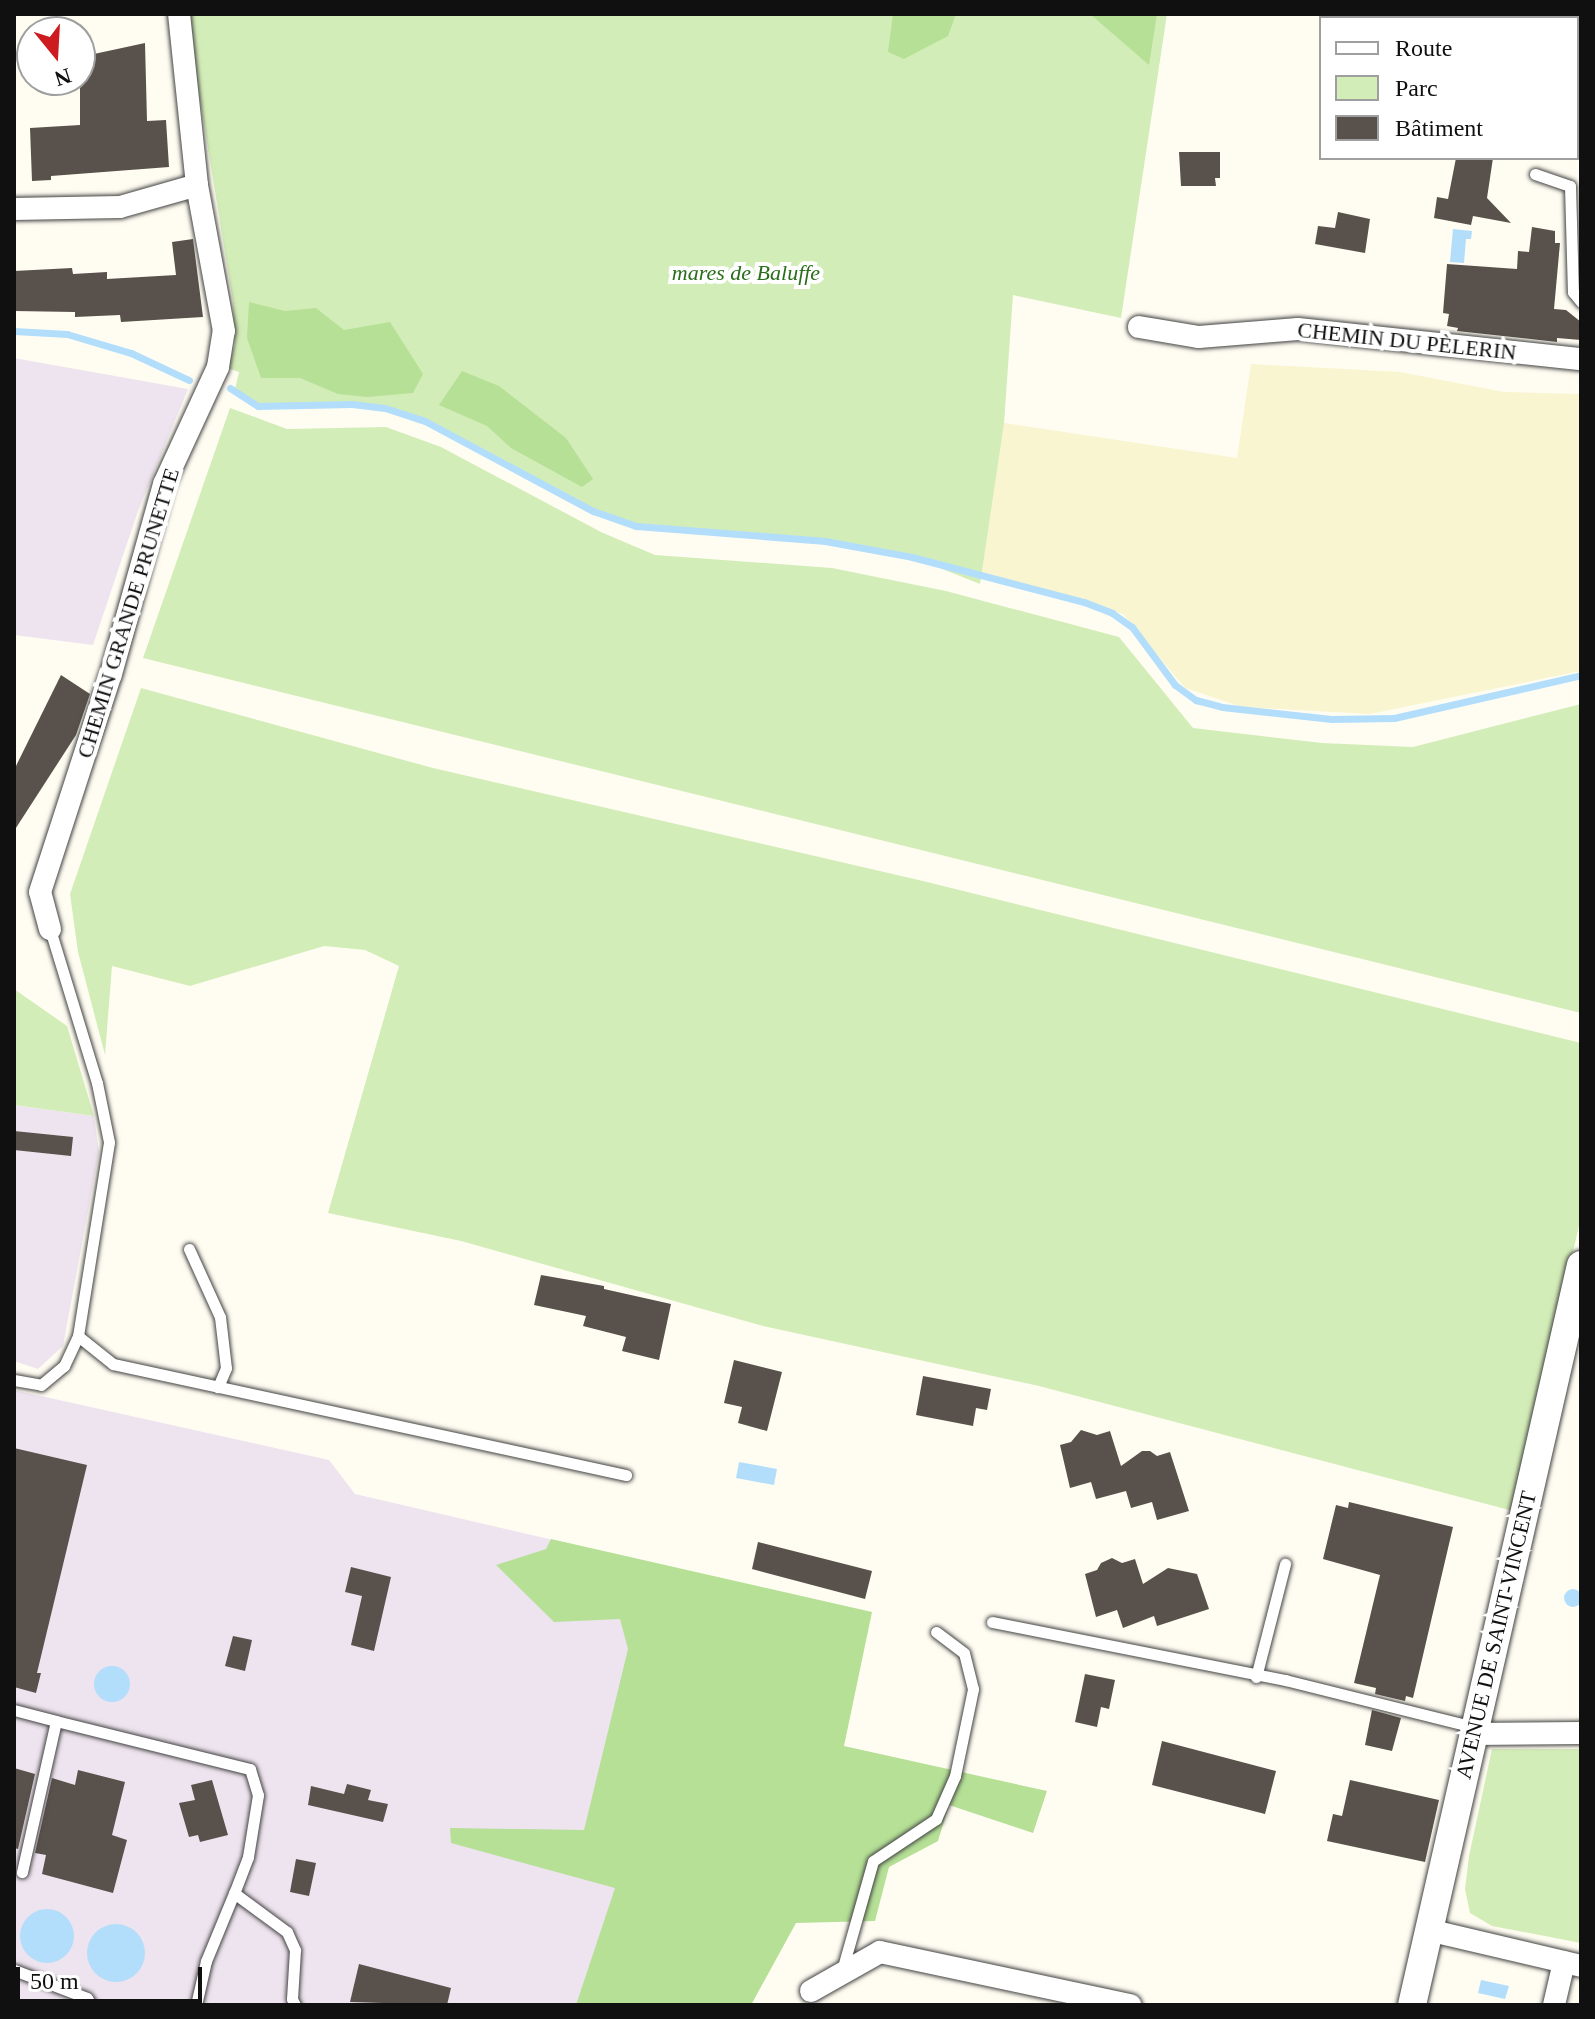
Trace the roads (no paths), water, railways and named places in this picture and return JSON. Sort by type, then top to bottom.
[{"type":"street","name":"CHEMIN GRANDE PRUNETTE","points":[[50,929],[40,892],[111,674],[164,484],[218,367],[224,331],[197,185],[183,19]]},
{"type":"street","points":[[14,209],[120,207],[197,185]]},
{"type":"street","name":"CHEMIN DU PÈLERIN","points":[[1139,327],[1199,337],[1298,329],[1581,359]]},
{"type":"street","name":"AVENUE DE SAINT-VINCENT","points":[[1412,2005],[1581,1265]]},
{"type":"street","points":[[1473,1731],[1581,1733]]},
{"type":"street","points":[[1428,1930],[1572,1964],[1554,2005]]},
{"type":"street","points":[[811,1991],[880,1952],[1130,2005]]},
{"type":"lane","points":[[1535,174],[1570,186],[1573,292],[1581,302]]},
{"type":"lane","points":[[14,1380],[41,1385],[64,1366],[78,1336],[109,1142],[97,1083],[50,929]]},
{"type":"lane","points":[[189,1249],[220,1317],[226,1368],[218,1387]]},
{"type":"lane","points":[[78,1336],[113,1364],[626,1475]]},
{"type":"lane","points":[[1256,1677],[1285,1564]]},
{"type":"lane","points":[[992,1622],[1256,1677],[1285,1680],[1473,1731]]},
{"type":"lane","points":[[840,1975],[873,1861],[936,1819],[955,1776],[973,1689],[964,1653],[936,1632]]},
{"type":"lane","points":[[14,1710],[250,1769],[258,1795],[248,1857],[206,1961],[196,2005]]},
{"type":"lane","points":[[22,1872],[56,1721]]},
{"type":"lane","points":[[234,1893],[287,1932],[295,1950],[292,1999],[295,2005]]},
{"type":"lane","points":[[14,1970],[87,1998],[91,2005]]},
{"type":"water","points":[[1453,229],[1472,231],[1471,239],[1466,239],[1464,263],[1450,262]]},
{"type":"water","points":[[739,1462],[777,1469],[774,1485],[736,1478]]},
{"type":"water","points":[[1573,1589],[1582,1598],[1573,1607],[1564,1598]]},
{"type":"water","points":[[112,1666],[125,1671],[130,1684],[125,1697],[112,1702],[99,1697],[94,1684],[99,1671]]},
{"type":"water","points":[[47,1909],[66,1917],[74,1936],[66,1955],[47,1963],[28,1955],[20,1936],[28,1917]]},
{"type":"water","points":[[116,1924],[127,1926],[136,1933],[143,1942],[143,1964],[136,1973],[127,1980],[116,1982],[105,1980],[96,1973],[89,1964],[87,1953],[89,1942],[96,1933],[105,1926]]},
{"type":"water","points":[[1481,1980],[1509,1986],[1505,1999],[1478,1993]]},
{"type":"waterway","points":[[14,331],[67,334],[131,353],[189,380]]},
{"type":"waterway","points":[[230,388],[258,406],[352,404],[385,408],[423,420],[593,511],[636,526],[825,541],[912,557],[1084,602],[1112,613],[1132,627],[1175,685],[1196,700],[1222,707],[1331,719],[1394,718],[1581,675]]},
{"type":"park label","name":"mares de Baluffe","points":[[746,273]]}]
